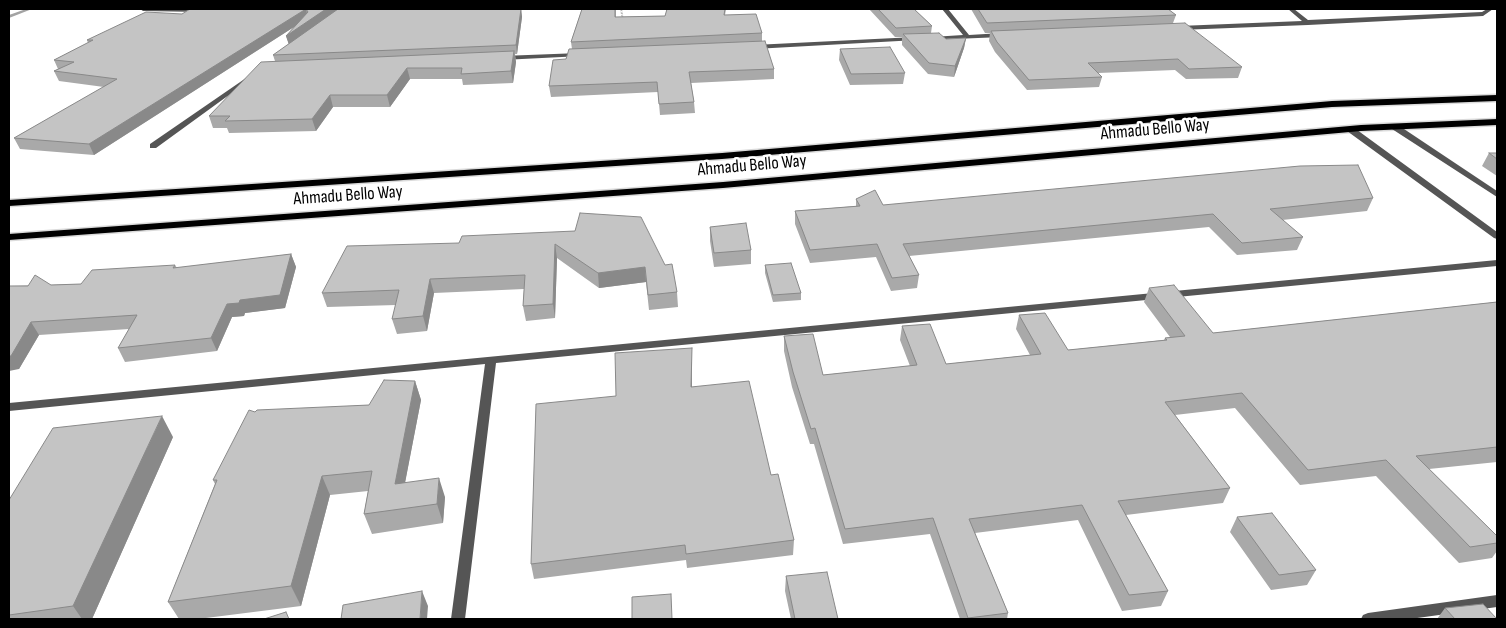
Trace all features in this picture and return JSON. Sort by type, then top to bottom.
[{"type":"main road","name":"Ahmadu Bello Way","points":[[9,203],[722,156],[1332,104],[1497,98]]},
{"type":"main road","name":"Ahmadu Bello Way","points":[[9,237],[723,185],[1350,129],[1497,122]]},
{"type":"street","points":[[143,9],[210,10]]},
{"type":"street","points":[[945,9],[968,37]]},
{"type":"street","points":[[1290,9],[1308,23]]},
{"type":"street","points":[[1172,29],[1483,14],[1490,9]]},
{"type":"street","points":[[928,39],[1006,35]]},
{"type":"street","points":[[741,47],[918,39]]},
{"type":"street","points":[[496,59],[584,55]]},
{"type":"street","points":[[153,146],[254,75]]},
{"type":"street","points":[[1395,127],[1497,195]]},
{"type":"street","points":[[1350,129],[1497,236]]},
{"type":"street","points":[[9,407],[1497,263]]},
{"type":"street","points":[[458,619],[491,359]]},
{"type":"street","points":[[1368,619],[1497,601]]},
{"type":"path","points":[[621,9],[623,22]]},
{"type":"building","points":[[190,9],[306,9],[89,144],[14,138],[117,79],[54,71],[74,62],[54,60],[93,40],[87,40],[146,12],[182,14]]},
{"type":"building","points":[[306,9],[326,9],[286,36],[308,12]]},
{"type":"building","points":[[338,9],[521,9],[516,45],[273,55]]},
{"type":"building","points":[[582,9],[615,9],[615,17],[665,16],[667,9],[725,9],[724,15],[756,14],[762,33],[571,42]]},
{"type":"building","points":[[878,9],[914,9],[932,26],[896,28]]},
{"type":"building","points":[[978,9],[1168,9],[1176,15],[987,23]]},
{"type":"building","points":[[1185,23],[1242,67],[1189,69],[1178,59],[1088,63],[1102,77],[1029,80],[997,42],[991,31]]},
{"type":"building","points":[[939,33],[946,39],[966,38],[955,66],[929,63],[903,34]]},
{"type":"building","points":[[765,41],[774,69],[689,72],[694,102],[659,104],[657,82],[549,86],[553,60],[566,59],[569,49]]},
{"type":"building","points":[[890,47],[905,73],[851,74],[840,49]]},
{"type":"building","points":[[514,51],[511,71],[461,74],[462,68],[407,68],[387,95],[330,95],[312,119],[225,121],[230,116],[209,116],[261,62]]},
{"type":"building","points":[[1489,153],[1497,153],[1497,159]]},
{"type":"building","points":[[1358,165],[1373,198],[1270,209],[1303,237],[1242,243],[1213,214],[903,244],[919,275],[892,278],[877,244],[810,250],[795,211],[860,206],[856,199],[875,190],[883,205],[1300,166]]},
{"type":"building","points":[[580,213],[641,217],[665,265],[672,264],[677,292],[648,295],[645,267],[598,273],[555,244],[553,304],[523,306],[525,275],[430,279],[423,316],[392,319],[399,290],[322,293],[347,246],[459,243],[462,236],[575,231]]},
{"type":"building","points":[[746,223],[751,250],[714,253],[710,227]]},
{"type":"building","points":[[291,254],[280,295],[240,300],[239,303],[227,304],[211,338],[118,348],[137,315],[31,322],[11,356],[9,356],[9,286],[28,286],[35,275],[51,285],[81,284],[92,270],[175,265],[173,268]]},
{"type":"building","points":[[791,263],[801,293],[773,295],[765,265]]},
{"type":"building","points":[[1174,285],[1213,333],[1497,302],[1497,447],[1416,456],[1497,536],[1497,543],[1470,547],[1386,460],[1308,470],[1242,393],[1165,402],[1230,488],[1118,501],[1168,591],[1129,595],[1082,505],[969,519],[1008,613],[968,618],[933,518],[845,529],[815,428],[811,429],[784,336],[813,334],[823,375],[917,365],[902,326],[930,324],[946,364],[1041,354],[1019,315],[1045,313],[1068,350],[1167,340],[1165,338],[1185,336],[1149,288]]},
{"type":"building","points":[[692,348],[691,387],[749,381],[771,475],[778,474],[794,540],[686,554],[685,545],[531,564],[536,404],[616,396],[615,353]]},
{"type":"building","points":[[384,380],[415,381],[395,484],[439,478],[437,504],[364,514],[372,471],[322,476],[291,586],[168,602],[217,480],[213,480],[249,410],[255,412],[257,410],[369,405]]},
{"type":"building","points":[[162,416],[73,606],[9,615],[9,500],[53,428]]},
{"type":"building","points":[[1272,513],[1316,570],[1279,575],[1237,517]]},
{"type":"building","points":[[827,572],[838,619],[795,619],[786,576]]},
{"type":"building","points":[[422,591],[420,619],[341,619],[343,605]]},
{"type":"building","points":[[671,594],[672,619],[632,619],[632,597]]},
{"type":"building","points":[[1483,604],[1497,619],[1455,619],[1445,608]]},
{"type":"building","points":[[286,612],[289,619],[264,619]]},
{"type":"waterway","points":[[9,17],[30,9]]}]
